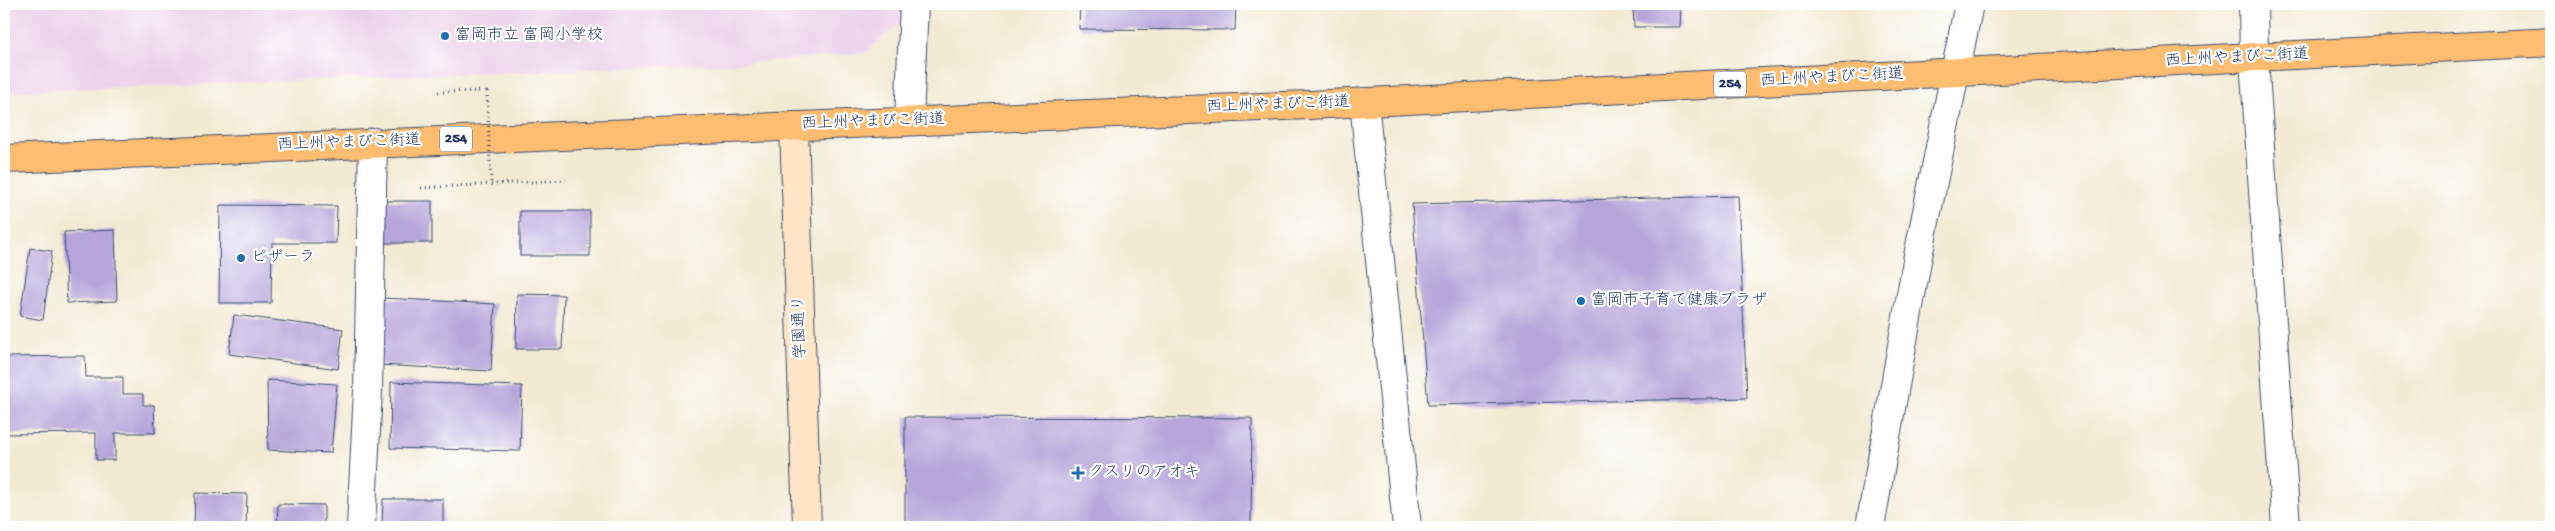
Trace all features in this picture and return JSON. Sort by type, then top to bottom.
[{"type":"highway","name":"西上州やまびこ街道","points":[[4,158],[1364,102],[2254,59],[2551,42]]},
{"type":"street","points":[[909,121],[914,4]]},
{"type":"street","points":[[1870,527],[1953,73],[1969,4]]},
{"type":"street","points":[[2253,4],[2254,59],[2286,527]]},
{"type":"street","points":[[1364,102],[1407,527]]},
{"type":"street","name":"学園通り","points":[[794,126],[807,527]]},
{"type":"street","points":[[361,527],[368,391],[373,142]]},
{"type":"path","points":[[438,92],[487,91],[491,183]]},
{"type":"path","points":[[421,188],[566,180]]},
{"type":"shaded area","name":"富岡市立 富岡小学校","points":[[4,4],[905,4],[905,19],[865,53],[744,63],[4,92]]},
{"type":"building","points":[[1080,4],[1236,4],[1235,30],[1079,29]]},
{"type":"building","points":[[1623,4],[1681,4],[1680,27],[1634,27],[1633,7],[1623,6]]},
{"type":"building","name":"富岡市子育て健康プラザ","points":[[1738,196],[1747,398],[1428,405],[1412,204]]},
{"type":"building","points":[[379,201],[432,201],[432,243],[379,243]]},
{"type":"building","points":[[220,205],[337,206],[336,243],[272,243],[271,303],[219,303]]},
{"type":"building","points":[[520,211],[590,211],[590,256],[520,256]]},
{"type":"building","points":[[115,230],[117,301],[67,303],[64,232]]},
{"type":"building","points":[[30,248],[52,251],[43,320],[20,316]]},
{"type":"building","points":[[517,294],[564,295],[562,349],[516,349]]},
{"type":"building","points":[[383,298],[495,304],[491,371],[379,365]]},
{"type":"building","points":[[234,315],[343,329],[338,369],[229,354]]},
{"type":"building","points":[[85,356],[86,377],[123,377],[123,394],[143,394],[143,405],[154,405],[155,433],[115,433],[115,460],[96,460],[96,433],[4,434],[4,357]]},
{"type":"building","points":[[267,380],[337,384],[331,453],[268,450]]},
{"type":"building","points":[[391,382],[522,386],[520,451],[390,448]]},
{"type":"building","name":"クスリのアオキ","points":[[905,417],[1252,418],[1251,527],[905,527]]},
{"type":"building","points":[[195,493],[247,494],[246,527],[194,527]]},
{"type":"building","points":[[383,499],[443,499],[443,527],[382,527]]},
{"type":"building","points":[[278,504],[324,505],[324,527],[277,527]]},
{"type":"place","name":"富岡市立 富岡小学校","points":[[445,36]]},
{"type":"place","name":"ピザーラ","points":[[241,258]]},
{"type":"place","name":"富岡市子育て健康プラザ","points":[[1581,301]]},
{"type":"place","name":"クスリのアオキ","points":[[1078,473]]}]
